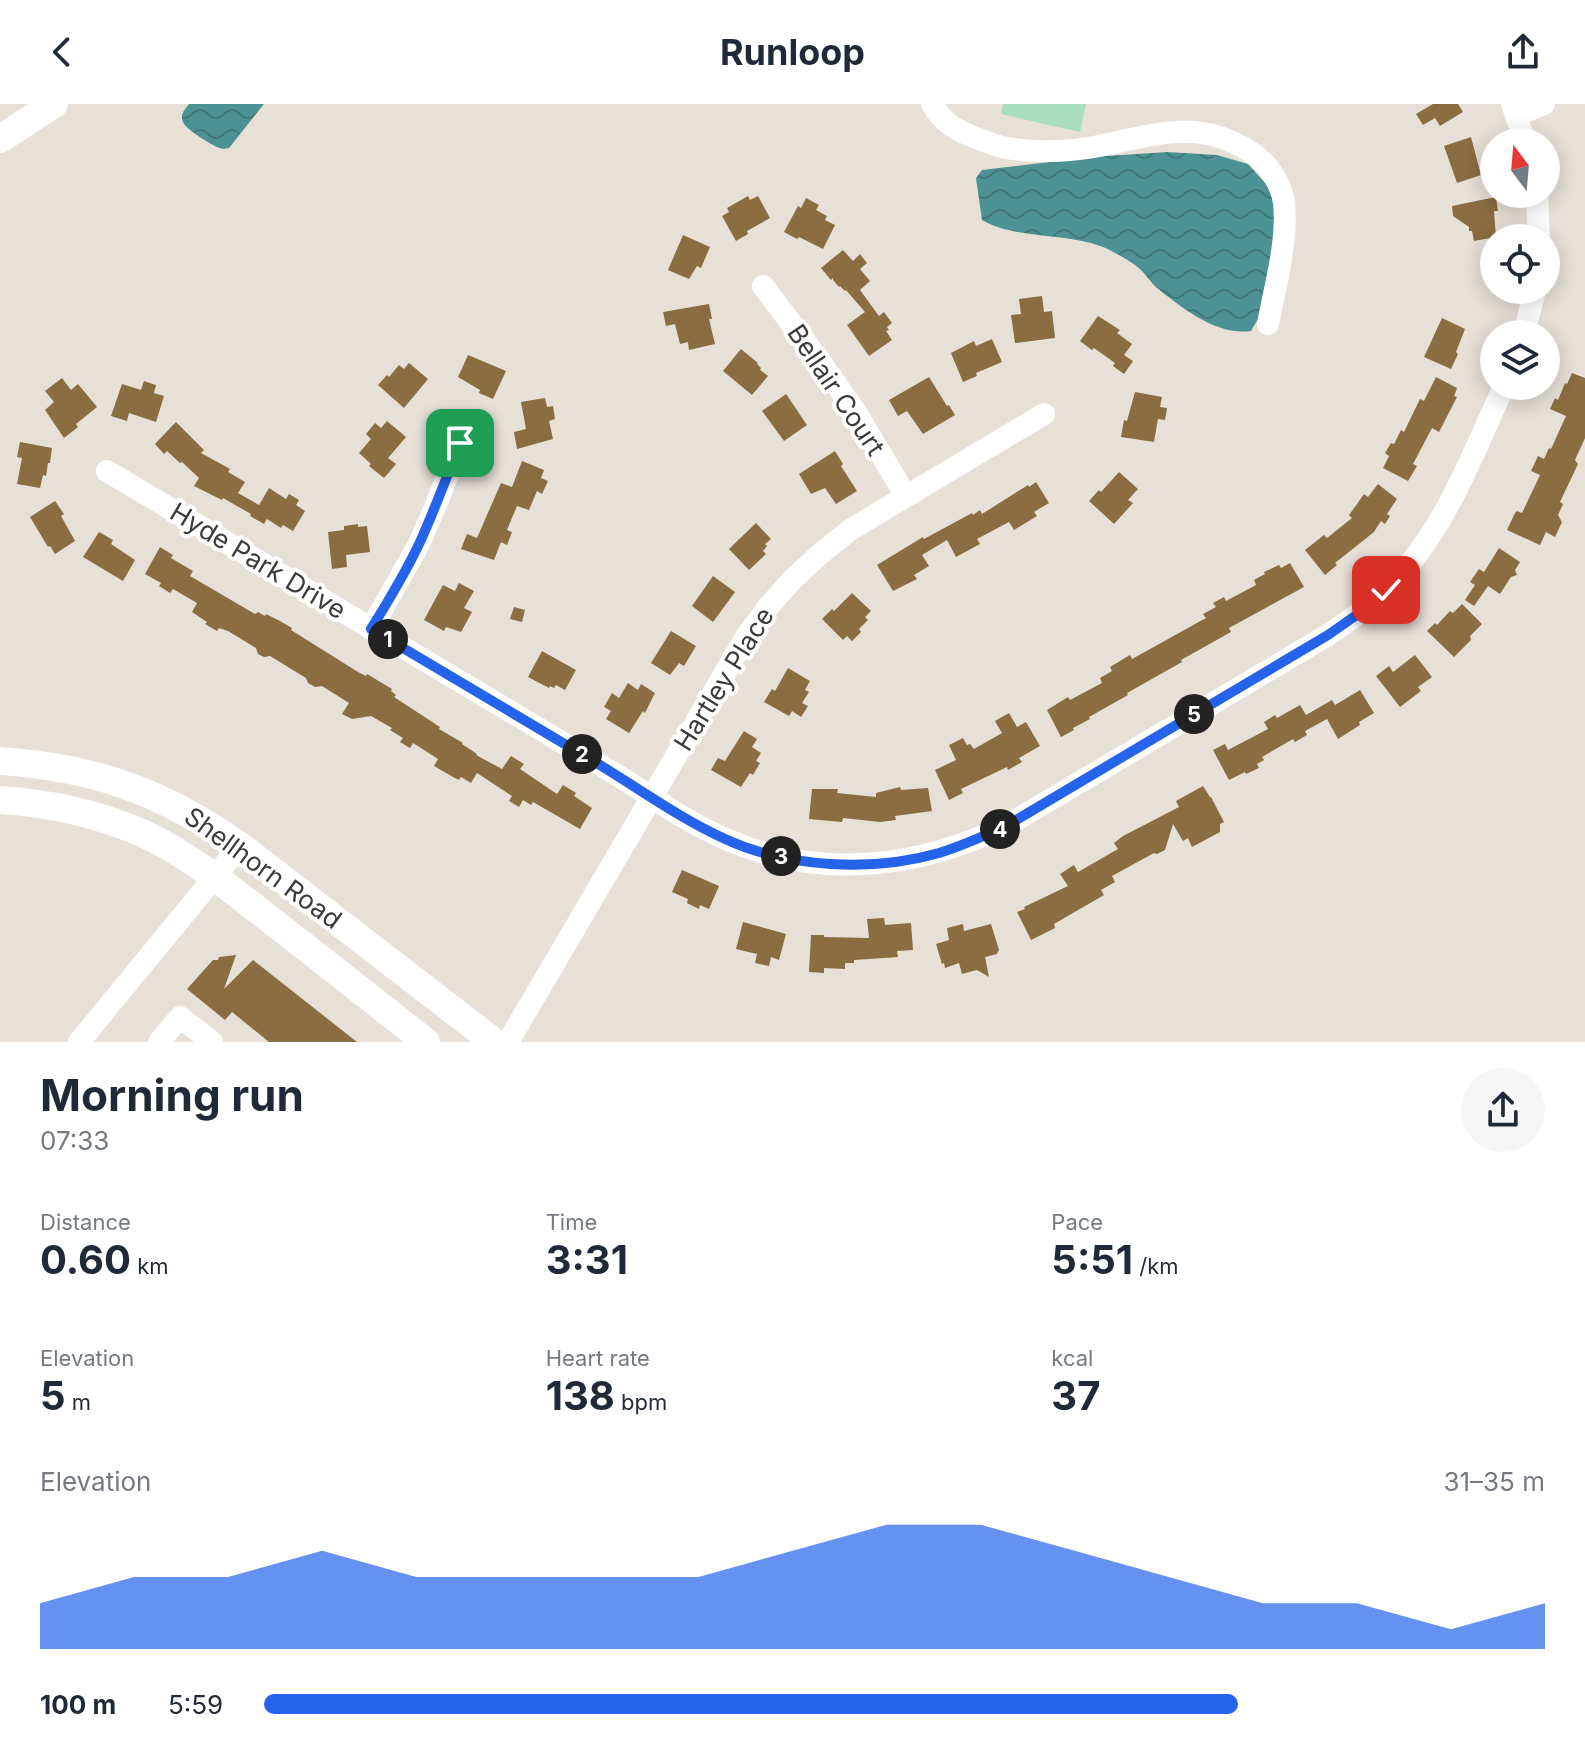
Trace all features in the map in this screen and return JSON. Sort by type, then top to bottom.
[{"type":"main road","points":[[0,139],[54,104]]},
{"type":"main road","name":"Shellhorn Road","points":[[0,761],[66,768],[111,780],[176,806],[240,846],[494,1042]]},
{"type":"main road","name":"Shellhorn Road","points":[[0,800],[48,806],[110,821],[174,850],[215,877],[426,1042]]},
{"type":"street","points":[[932,104],[938,115],[957,131],[1003,147],[1052,151],[1177,132],[1211,133],[1235,141],[1261,159],[1274,177],[1284,200],[1281,249],[1268,324]]},
{"type":"street","points":[[1515,110],[1544,104]]},
{"type":"street","name":"Bellair Court","points":[[763,286],[855,411],[906,496]]},
{"type":"street","name":"Hyde Park Drive","points":[[107,471],[702,828],[729,841],[767,853],[835,864],[869,864],[937,853],[1006,826],[1328,635],[1358,614],[1386,590],[1432,535],[1451,504],[1498,400]]},
{"type":"street","name":"Hartley Place","points":[[508,1042],[746,637],[768,607],[792,580],[850,530],[1044,414]]},
{"type":"street","points":[[371,629],[419,544],[460,443]]},
{"type":"street","points":[[79,1042],[240,846]]},
{"type":"street","points":[[159,1042],[180,1017],[212,1042]]},
{"type":"green space","points":[[1003,104],[1086,104],[1080,132],[1001,114]]},
{"type":"water","points":[[189,104],[264,104],[229,148],[223,149],[201,138],[185,125],[182,115]]},
{"type":"water","points":[[1167,152],[1217,155],[1248,164],[1267,185],[1277,210],[1276,234],[1258,319],[1251,331],[1225,329],[1201,319],[1157,288],[1135,265],[1103,247],[1073,239],[1010,231],[982,220],[976,178],[982,170]]},
{"type":"building","points":[[1433,104],[1458,104],[1463,112],[1440,126],[1435,118],[1423,125],[1416,114]]},
{"type":"building","points":[[1471,137],[1480,175],[1457,183],[1444,146]]},
{"type":"building","points":[[748,196],[750,200],[758,196],[770,218],[736,241],[722,216],[729,212],[727,208]]},
{"type":"building","points":[[806,198],[819,205],[816,210],[835,225],[823,249],[784,232]]},
{"type":"building","points":[[1480,200],[1480,208],[1498,208],[1498,211],[1494,211],[1495,224],[1480,224],[1480,240],[1474,241],[1469,227],[1453,216],[1452,206]]},
{"type":"building","points":[[683,235],[710,247],[701,268],[697,266],[689,279],[668,270]]},
{"type":"building","points":[[843,250],[853,261],[860,254],[867,263],[860,269],[870,281],[860,290],[879,316],[884,312],[892,323],[886,331],[892,340],[869,356],[847,325],[865,312],[821,268]]},
{"type":"building","points":[[1042,296],[1044,312],[1052,311],[1055,338],[1015,343],[1011,315],[1021,314],[1019,299]]},
{"type":"building","points":[[709,304],[715,344],[689,350],[688,342],[680,344],[675,324],[666,326],[663,312]]},
{"type":"building","points":[[1098,316],[1120,330],[1117,333],[1132,344],[1124,355],[1133,361],[1124,374],[1113,366],[1115,363],[1080,341]]},
{"type":"building","points":[[1442,318],[1465,329],[1451,369],[1424,357]]},
{"type":"building","points":[[992,339],[1002,362],[963,382],[951,353],[974,341],[976,346]]},
{"type":"building","points":[[741,349],[768,376],[752,395],[723,371]]},
{"type":"building","points":[[468,355],[506,371],[493,399],[458,377]]},
{"type":"building","points":[[409,363],[428,379],[404,408],[378,385],[399,365],[404,369]]},
{"type":"building","points":[[1572,373],[1585,378],[1585,438],[1575,460],[1578,464],[1560,502],[1563,504],[1558,515],[1562,522],[1555,537],[1546,532],[1540,545],[1507,530],[1515,513],[1522,513],[1540,475],[1531,471],[1538,456],[1544,459],[1551,449],[1566,416],[1550,409],[1554,400],[1560,400]]},
{"type":"building","points":[[929,377],[955,415],[923,434],[907,411],[898,416],[889,400]]},
{"type":"building","points":[[1436,377],[1457,388],[1454,396],[1457,397],[1439,432],[1432,428],[1413,464],[1417,466],[1408,481],[1383,468],[1389,456],[1385,453],[1401,430],[1404,432],[1420,399],[1424,401]]},
{"type":"building","points":[[62,378],[71,390],[78,384],[97,407],[64,438],[45,410],[54,402],[45,391]]},
{"type":"building","points":[[144,381],[156,385],[154,393],[164,396],[156,422],[129,413],[127,421],[111,416],[122,384],[141,390]]},
{"type":"building","points":[[1135,392],[1162,397],[1160,407],[1167,408],[1165,420],[1158,419],[1154,442],[1121,437]]},
{"type":"building","points":[[786,394],[807,425],[784,441],[762,411]]},
{"type":"building","points":[[545,398],[547,407],[553,406],[555,419],[549,421],[553,439],[517,449],[514,432],[526,429],[521,402]]},
{"type":"building","points":[[387,421],[406,437],[388,458],[396,464],[384,478],[359,453],[371,439],[366,434],[375,423],[381,428]]},
{"type":"building","points":[[176,422],[204,450],[201,453],[230,469],[228,472],[245,482],[238,493],[259,505],[269,488],[286,499],[289,494],[299,500],[296,505],[305,511],[293,531],[267,519],[264,524],[223,498],[194,486],[199,478],[167,451],[164,454],[155,444]]},
{"type":"building","points":[[20,442],[52,448],[40,488],[17,484],[22,458],[17,457]]},
{"type":"building","points":[[835,451],[857,491],[836,504],[825,488],[811,494],[799,474]]},
{"type":"building","points":[[522,461],[544,470],[541,478],[548,481],[542,494],[537,491],[529,510],[517,506],[507,530],[512,532],[507,545],[501,542],[494,560],[461,549],[467,534],[477,538],[501,483],[512,487]]},
{"type":"building","points":[[1119,472],[1138,489],[1128,500],[1133,503],[1114,524],[1089,501]]},
{"type":"building","points":[[1036,482],[1049,503],[1034,512],[1037,516],[1014,530],[1009,522],[977,539],[980,544],[956,557],[947,540],[922,555],[929,566],[914,575],[917,579],[893,591],[877,565],[923,537],[972,513],[980,510],[982,514]]},
{"type":"building","points":[[1378,484],[1397,499],[1387,514],[1390,516],[1385,524],[1381,521],[1374,532],[1335,563],[1337,565],[1325,575],[1305,550],[1324,535],[1327,538],[1352,518],[1349,515],[1364,494],[1368,497]]},
{"type":"building","points":[[55,501],[75,541],[55,554],[30,517]]},
{"type":"building","points":[[756,523],[771,539],[765,544],[767,546],[763,551],[766,554],[749,570],[729,549]]},
{"type":"building","points":[[358,524],[358,527],[367,526],[370,552],[346,555],[347,567],[332,569],[328,532]]},
{"type":"building","points":[[99,532],[135,560],[123,581],[83,557]]},
{"type":"building","points":[[160,547],[173,555],[171,558],[193,571],[190,576],[255,614],[266,614],[280,621],[358,672],[392,689],[396,695],[394,697],[476,755],[502,769],[511,756],[524,764],[520,769],[557,794],[563,785],[576,793],[574,796],[592,808],[580,829],[533,802],[531,805],[523,800],[519,807],[509,801],[512,796],[477,773],[471,783],[461,777],[459,780],[453,777],[434,766],[438,759],[413,743],[410,748],[400,742],[403,738],[390,730],[392,728],[371,716],[352,719],[342,714],[349,703],[322,686],[315,687],[308,683],[306,678],[270,656],[258,654],[256,648],[228,631],[219,628],[217,631],[205,624],[207,622],[192,612],[197,603],[173,589],[170,593],[159,586],[161,583],[145,574]]},
{"type":"building","points":[[1499,548],[1520,562],[1515,570],[1517,575],[1511,577],[1500,594],[1488,586],[1474,606],[1465,600],[1475,585],[1470,582],[1479,569],[1484,572]]},
{"type":"building","points":[[1290,563],[1304,587],[1229,628],[1231,632],[1127,693],[1061,737],[1047,710],[1068,697],[1070,700],[1102,683],[1100,678],[1112,671],[1110,667],[1130,655],[1132,659],[1206,618],[1203,614],[1216,607],[1213,603],[1224,597],[1226,601],[1256,585],[1254,580],[1264,572]]},
{"type":"building","points":[[713,576],[735,592],[713,622],[692,606]]},
{"type":"building","points":[[459,583],[474,591],[464,608],[472,612],[461,632],[446,627],[444,631],[424,620],[443,585],[455,591]]},
{"type":"building","points":[[852,593],[871,611],[865,617],[868,620],[859,629],[861,632],[852,641],[847,636],[843,640],[822,619]]},
{"type":"building","points":[[1462,604],[1482,624],[1454,657],[1427,631]]},
{"type":"building","points":[[514,607],[525,610],[522,622],[510,619]]},
{"type":"building","points":[[671,631],[696,646],[684,666],[679,663],[670,675],[651,663]]},
{"type":"building","points":[[542,651],[576,670],[565,690],[556,685],[549,688],[528,677]]},
{"type":"building","points":[[1415,655],[1432,677],[1418,687],[1421,691],[1400,707],[1376,676],[1389,666],[1393,672]]},
{"type":"building","points":[[788,668],[810,681],[805,690],[809,692],[802,703],[808,706],[801,717],[792,711],[789,716],[764,702],[772,689],[775,691]]},
{"type":"building","points":[[628,683],[638,690],[641,684],[655,693],[645,713],[643,711],[629,733],[606,719],[611,711],[604,707],[612,693],[619,698]]},
{"type":"building","points":[[1360,690],[1374,713],[1359,722],[1360,725],[1338,739],[1327,719],[1305,731],[1307,735],[1295,742],[1293,739],[1262,757],[1264,760],[1257,764],[1259,768],[1229,780],[1213,750],[1225,744],[1228,750],[1268,729],[1264,722],[1275,715],[1277,718],[1300,705],[1306,715],[1332,700],[1335,705]]},
{"type":"building","points":[[1009,713],[1017,727],[1026,722],[1040,746],[1019,758],[1022,762],[961,789],[963,793],[949,800],[935,770],[956,760],[949,745],[963,738],[974,749],[1002,733],[995,721]]},
{"type":"building","points":[[744,731],[757,739],[752,747],[761,753],[756,761],[760,763],[753,775],[750,773],[741,787],[711,770],[718,758],[725,761]]},
{"type":"building","points":[[1203,786],[1224,822],[1220,824],[1220,832],[1192,847],[1188,838],[1183,841],[1173,824],[1165,850],[1112,876],[1115,882],[1101,890],[1104,895],[1031,940],[1017,912],[1068,886],[1060,874],[1074,865],[1078,872],[1118,849],[1114,843],[1123,836],[1179,807],[1176,801]]},
{"type":"building","points":[[900,787],[901,790],[928,788],[932,811],[895,816],[896,820],[880,822],[843,818],[842,822],[809,819],[812,789],[838,789],[837,793],[876,797],[876,793]]},
{"type":"building","points":[[682,870],[719,886],[709,909],[700,905],[699,909],[687,903],[688,899],[672,892]]},
{"type":"building","points":[[884,918],[885,925],[911,923],[913,950],[897,951],[898,957],[854,960],[854,963],[845,963],[845,969],[824,968],[824,973],[809,972],[811,935],[869,938],[867,919]]},
{"type":"building","points":[[743,922],[786,934],[779,960],[771,957],[769,966],[755,963],[757,954],[736,949]]},
{"type":"building","points":[[963,924],[964,931],[991,924],[999,950],[997,954],[985,957],[989,977],[977,970],[962,974],[959,963],[945,968],[942,964],[936,944],[949,940],[947,928]]},
{"type":"building","points":[[236,955],[224,989],[253,960],[357,1042],[269,1042],[232,1012],[225,1020],[187,989],[213,960]]},
{"type":"route","points":[[460,443],[419,544],[371,629],[702,828],[729,841],[801,860],[835,864],[903,860],[937,853],[1006,826],[1328,635],[1386,590]]}]
